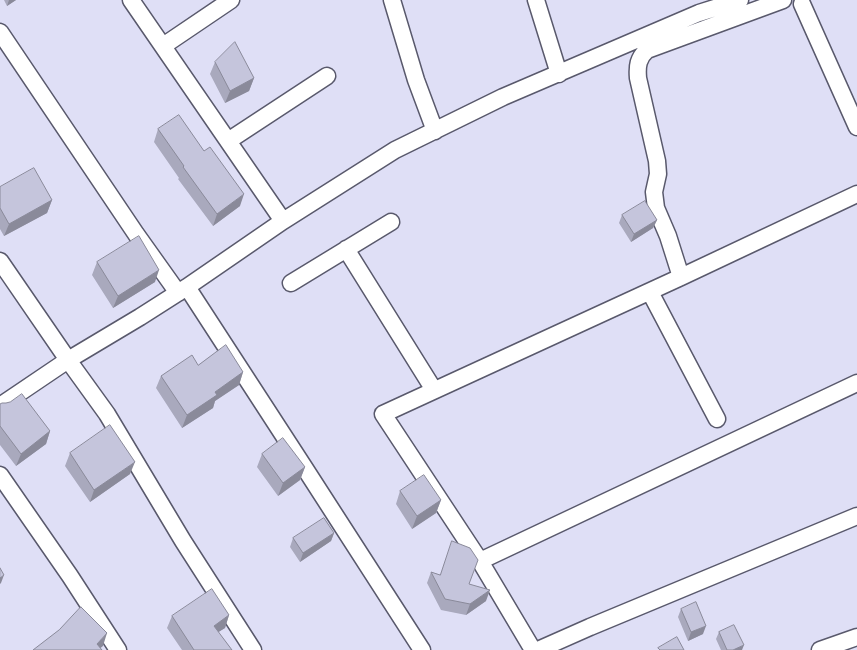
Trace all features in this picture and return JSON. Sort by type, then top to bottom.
[{"type":"street","points":[[131,0],[283,221]]},
{"type":"street","points":[[163,46],[231,0]]},
{"type":"street","points":[[392,0],[416,80],[434,131]]},
{"type":"street","points":[[536,0],[559,74]]},
{"type":"street","points":[[0,406],[68,360],[182,290],[283,221],[395,150],[503,97],[699,14],[740,0]]},
{"type":"street","points":[[681,277],[668,236],[656,208],[654,192],[658,174],[637,66],[642,54],[647,50],[783,0]]},
{"type":"street","points":[[802,4],[857,127]]},
{"type":"street","points":[[0,32],[124,217],[182,290],[304,467],[422,650]]},
{"type":"street","points":[[228,141],[327,76]]},
{"type":"street","points":[[533,650],[480,561],[383,414],[650,292],[857,194]]},
{"type":"street","points":[[291,283],[391,222]]},
{"type":"street","points":[[346,249],[434,390]]},
{"type":"street","points":[[0,261],[107,414],[183,541],[254,650]]},
{"type":"street","points":[[650,292],[717,419]]},
{"type":"street","points":[[480,561],[857,383]]},
{"type":"street","points":[[0,475],[70,576],[118,650]]},
{"type":"street","points":[[538,650],[857,516]]},
{"type":"street","points":[[820,650],[857,636]]},
{"type":"building","points":[[235,42],[254,78],[230,91],[215,62]]},
{"type":"building","points":[[179,115],[204,151],[210,147],[244,194],[217,214],[158,129]]},
{"type":"building","points":[[34,168],[52,200],[9,224],[0,208],[0,187]]},
{"type":"building","points":[[645,201],[657,220],[634,234],[622,215]]},
{"type":"building","points":[[139,236],[159,270],[118,296],[97,262]]},
{"type":"building","points":[[226,345],[243,372],[215,392],[217,395],[187,415],[161,376],[192,355],[198,365]]},
{"type":"building","points":[[22,394],[50,431],[21,454],[0,426],[0,404],[10,402]]},
{"type":"building","points":[[110,425],[135,462],[94,490],[70,453]]},
{"type":"building","points":[[283,438],[305,467],[283,483],[262,454]]},
{"type":"building","points":[[424,475],[441,500],[417,516],[400,491]]},
{"type":"building","points":[[324,518],[334,533],[303,553],[293,538]]},
{"type":"building","points":[[452,541],[470,548],[478,560],[469,584],[490,590],[470,604],[445,599],[431,572],[440,575]]},
{"type":"building","points":[[0,568],[4,575],[0,578]]},
{"type":"building","points":[[212,589],[229,615],[214,626],[232,650],[194,650],[172,616]]},
{"type":"building","points":[[696,602],[706,626],[691,632],[681,609]]},
{"type":"building","points":[[81,607],[107,633],[97,644],[102,650],[33,650],[59,630]]},
{"type":"building","points":[[734,625],[744,645],[733,650],[727,650],[719,632]]},
{"type":"building","points":[[677,637],[684,650],[660,650],[658,648]]}]
